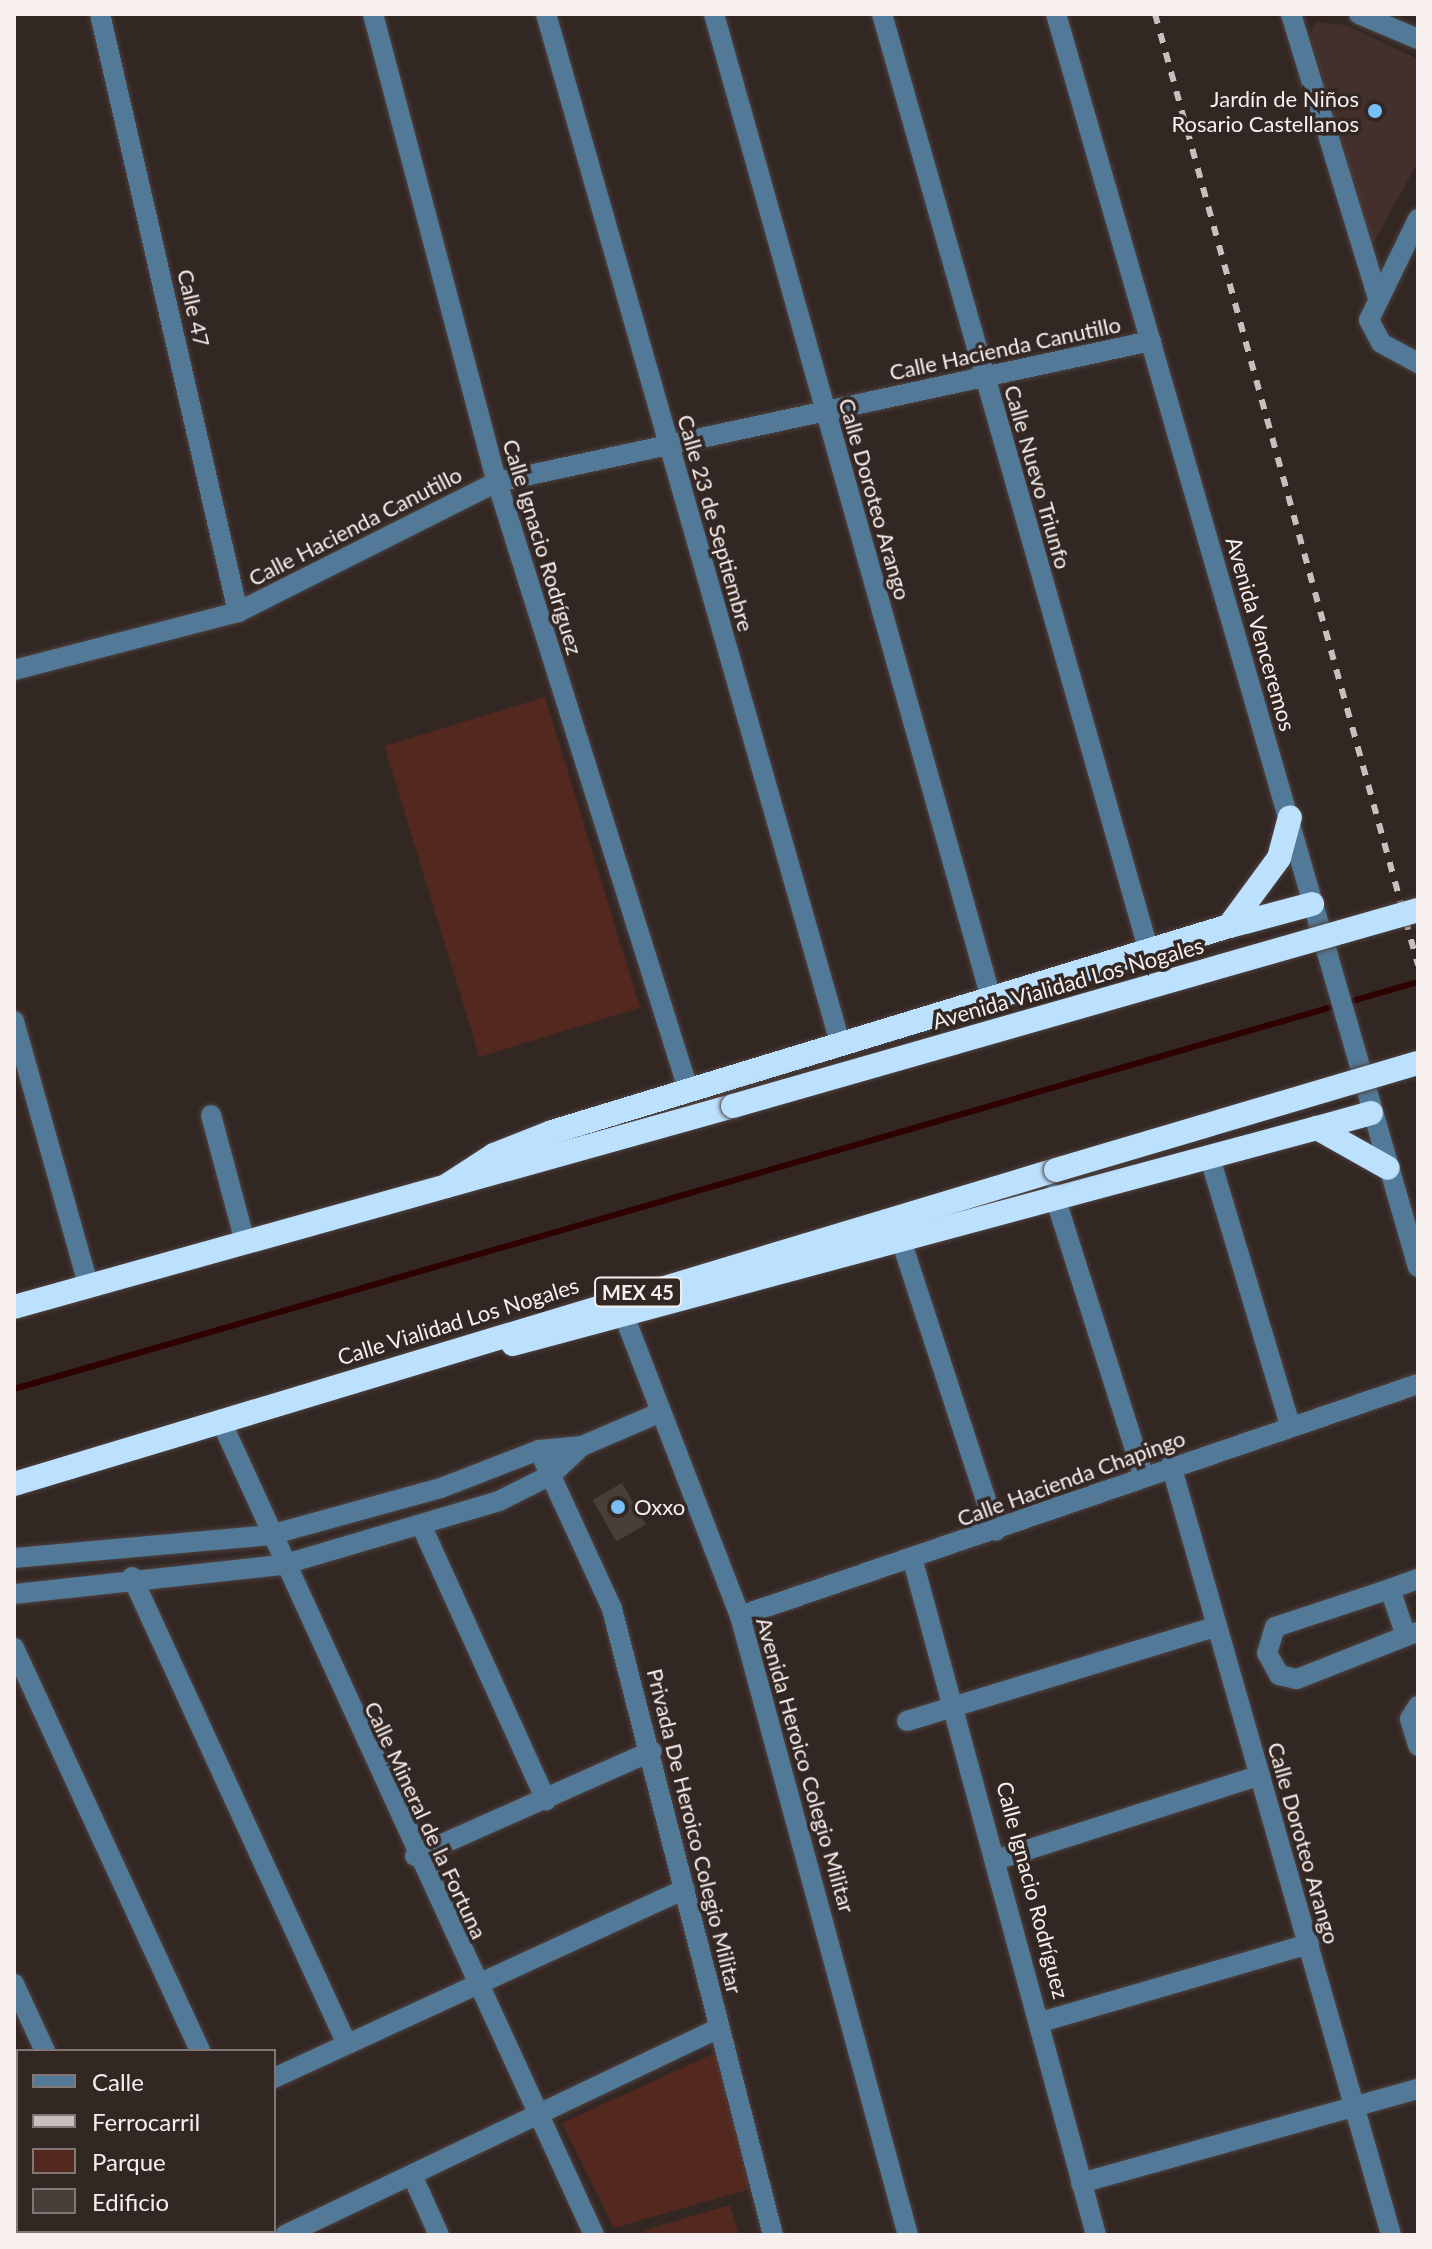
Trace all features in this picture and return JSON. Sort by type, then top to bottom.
[{"type":"highway","points":[[1229,926],[1279,858],[1290,817]]},
{"type":"highway","points":[[14,1307],[446,1186],[524,1141],[1229,926],[1312,904]]},
{"type":"highway","name":"Avenida Vialidad Los Nogales","points":[[446,1186],[1418,910]]},
{"type":"highway","name":"MEX 45","points":[[1055,1182],[1418,1063]]},
{"type":"highway","points":[[428,1357],[625,1318],[900,1237],[1055,1182],[1209,1155],[1371,1113]]},
{"type":"highway","points":[[1317,1128],[1388,1168]]},
{"type":"highway","name":"Calle Vialidad Los Nogales","points":[[14,1484],[428,1357],[1055,1182]]},
{"type":"street","name":"Calle 47","points":[[100,14],[238,612]]},
{"type":"street","name":"Calle Ignacio Rodríguez","points":[[373,14],[497,482],[688,1089]]},
{"type":"street","name":"Calle 23 de Septiembre","points":[[546,14],[841,1046]]},
{"type":"street","name":"Calle Doroteo Arango","points":[[714,14],[991,998]]},
{"type":"street","name":"Calle Nuevo Triunfo","points":[[882,14],[1149,952]]},
{"type":"street","name":"Avenida Venceremos","points":[[1056,14],[1290,817],[1352,1050],[1418,1267]]},
{"type":"street","points":[[1291,14],[1377,295]]},
{"type":"street","points":[[1359,14],[1418,39]]},
{"type":"street","points":[[1418,219],[1377,295],[1369,320],[1381,343],[1418,363]]},
{"type":"street","name":"Calle Hacienda Canutillo","points":[[14,670],[238,612],[497,482],[668,441],[826,412],[1151,341]]},
{"type":"street","points":[[14,1021],[89,1287]]},
{"type":"street","points":[[211,1115],[245,1242]]},
{"type":"street","points":[[1209,1155],[1290,1425]]},
{"type":"street","points":[[1055,1182],[1143,1475]]},
{"type":"street","points":[[900,1237],[996,1531]]},
{"type":"street","name":"Avenida Heroico Colegio Militar","points":[[625,1318],[659,1413],[740,1616],[908,2235]]},
{"type":"street","name":"Calle Hacienda Chapingo","points":[[740,1616],[913,1561],[1171,1465],[1418,1384]]},
{"type":"street","points":[[14,1558],[270,1535],[441,1488],[539,1450],[582,1446],[659,1413]]},
{"type":"street","name":"Calle Mineral de la Fortuna","points":[[221,1421],[282,1565],[415,1856],[539,2112],[594,2235]]},
{"type":"street","points":[[14,1594],[132,1577],[282,1565],[423,1529],[551,1475],[582,1446]]},
{"type":"street","name":"Privada De Heroico Colegio Militar","points":[[539,1450],[602,1579],[652,1751],[773,2235]]},
{"type":"street","name":"Calle Doroteo Arango","points":[[1171,1465],[1391,2235]]},
{"type":"street","points":[[423,1529],[546,1800]]},
{"type":"street","name":"Calle Ignacio Rodríguez","points":[[913,1561],[958,1707],[1044,2021],[1096,2235]]},
{"type":"street","points":[[132,1577],[346,2042]]},
{"type":"street","points":[[1390,1589],[1412,1634],[1297,1679],[1279,1675],[1267,1653],[1275,1627],[1418,1579]]},
{"type":"street","points":[[907,1721],[1217,1626]]},
{"type":"street","points":[[14,1648],[199,2049]]},
{"type":"street","points":[[1418,1706],[1410,1719],[1418,1746]]},
{"type":"street","points":[[415,1856],[652,1751]]},
{"type":"street","points":[[999,1859],[1260,1775]]},
{"type":"street","points":[[276,2077],[346,2042],[478,1987],[685,1889]]},
{"type":"street","points":[[1044,2021],[1309,1944]]},
{"type":"street","points":[[14,1984],[44,2049]]},
{"type":"street","points":[[285,2235],[719,2028]]},
{"type":"street","points":[[1081,2183],[1418,2089]]},
{"type":"street","points":[[412,2175],[439,2235]]},
{"type":"shaded area","name":"Jardín de Niños Rosario Castellanos","points":[[1315,22],[1346,25],[1418,59],[1418,162],[1371,247],[1310,36]]},
{"type":"green space","points":[[545,697],[640,1008],[479,1057],[384,746]]},
{"type":"green space","points":[[719,2051],[753,2188],[614,2228],[562,2123]]},
{"type":"green space","points":[[730,2205],[739,2235],[646,2235],[644,2230]]},
{"type":"building","points":[[622,1483],[646,1525],[617,1542],[593,1500]]},
{"type":"waterway","points":[[14,1389],[1418,982]]},
{"type":"railway","points":[[1155,14],[1418,965]]},
{"type":"place","name":"Jardín de Niños Rosario Castellanos","points":[[1375,111]]},
{"type":"place","name":"Oxxo","points":[[618,1507]]}]
